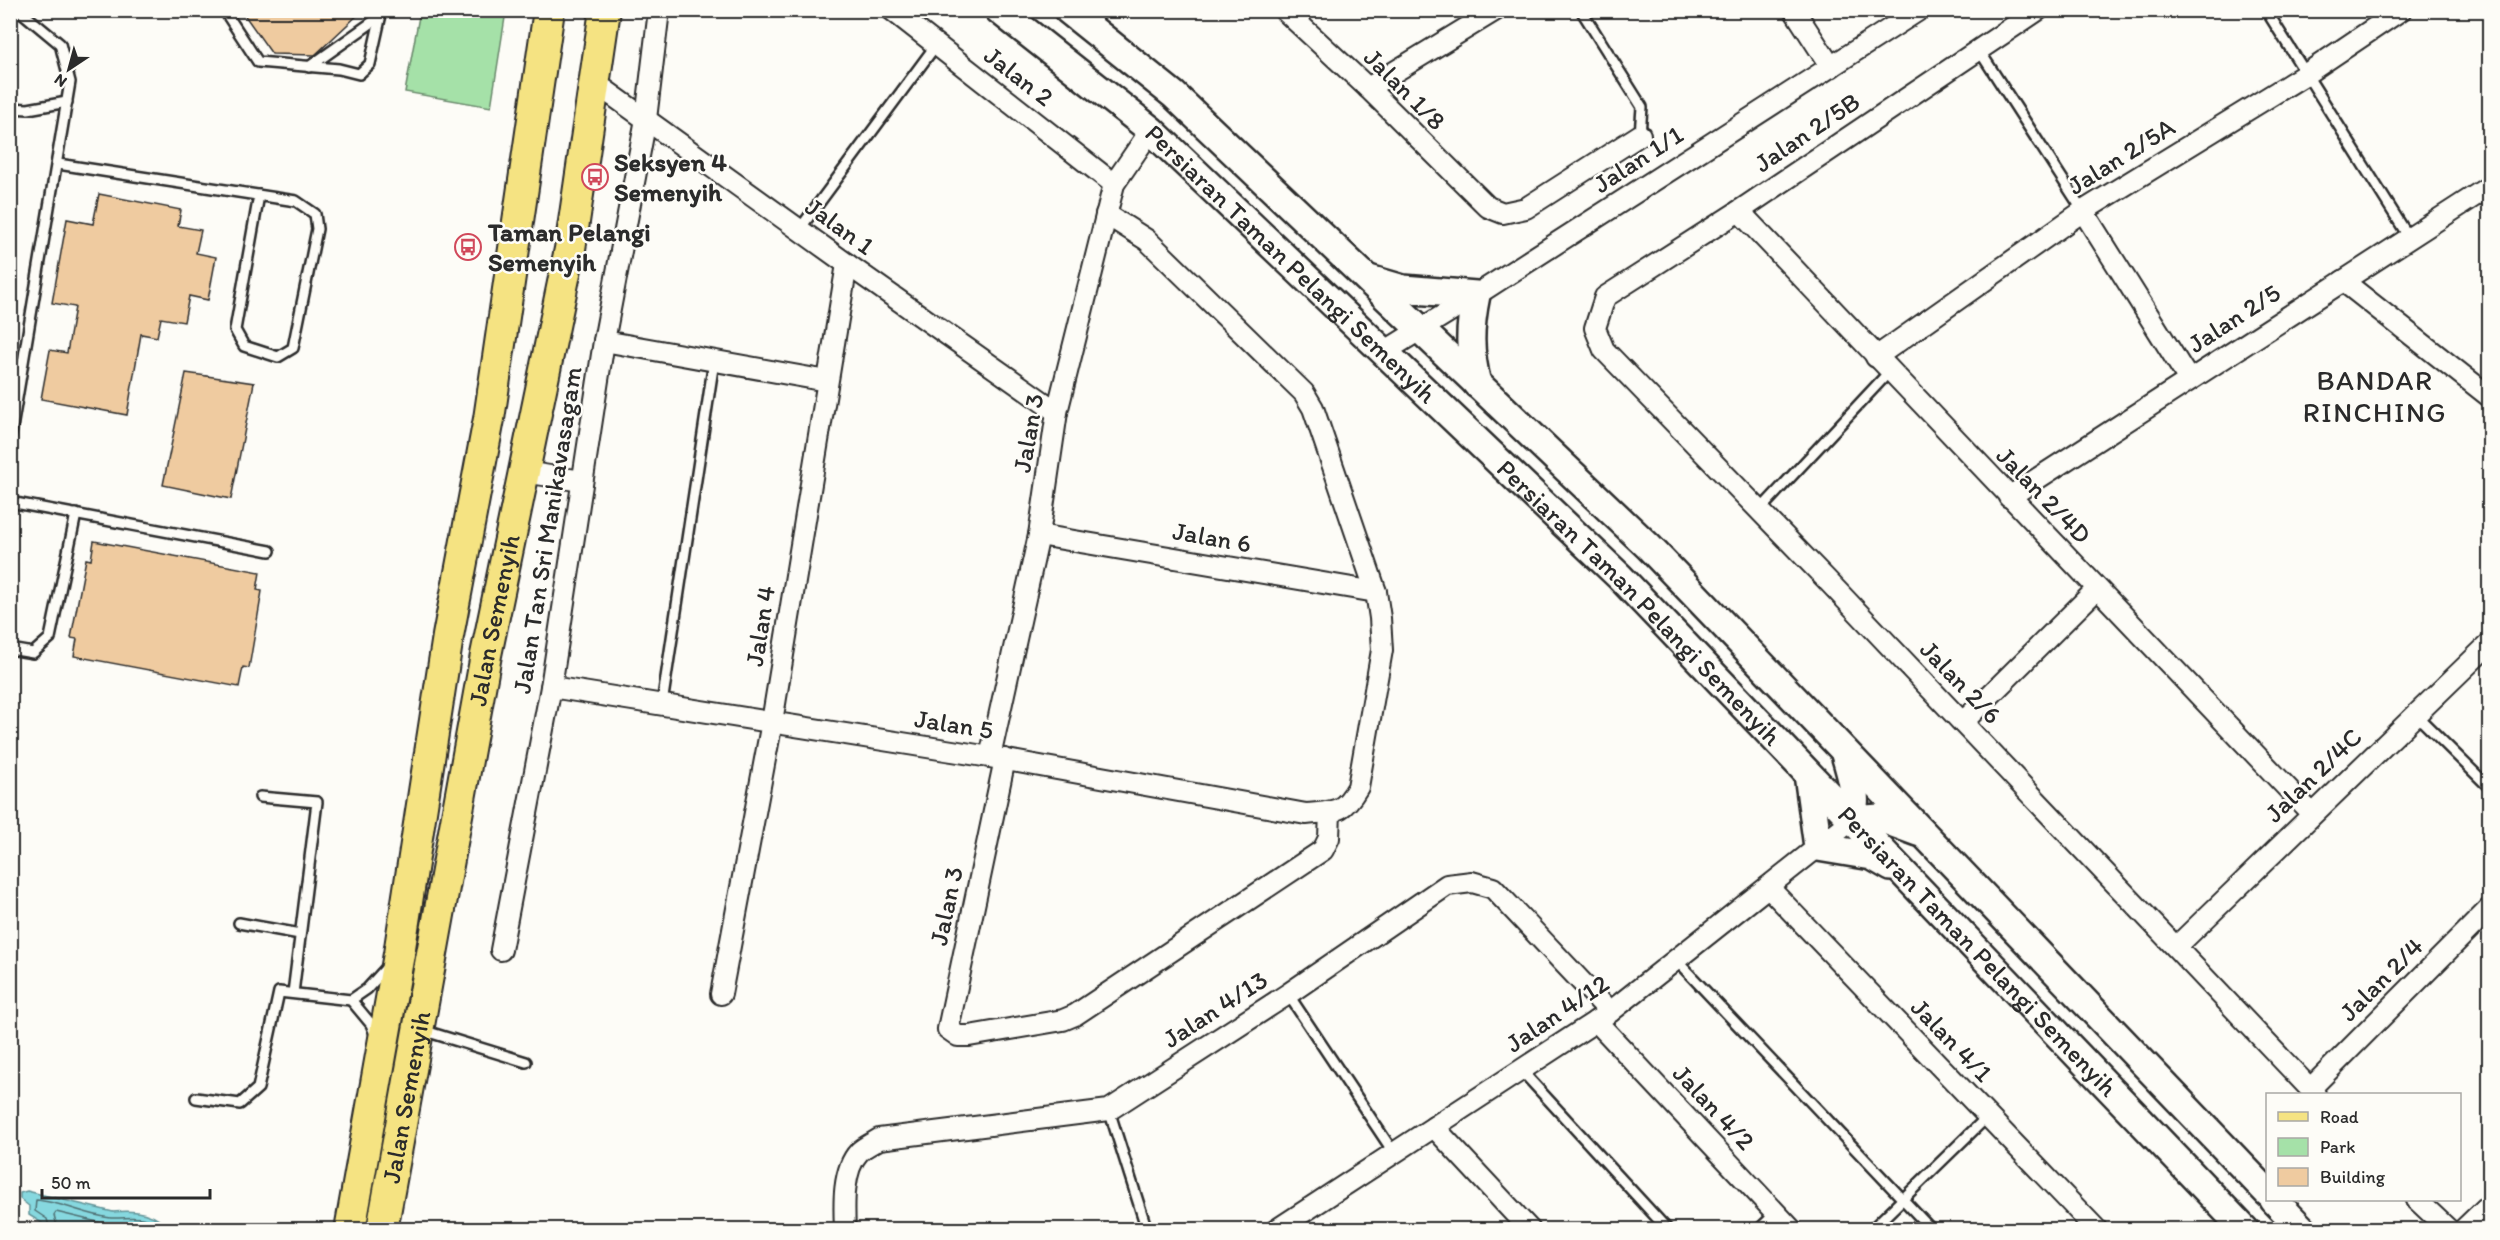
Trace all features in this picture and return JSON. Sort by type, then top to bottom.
[{"type":"main road","name":"Jalan Semenyih","points":[[351,1221],[362,1174],[381,1048],[399,954],[448,636],[489,419],[549,10]]},
{"type":"main road","name":"Jalan Semenyih","points":[[382,1230],[486,655],[570,249],[605,10]]},
{"type":"street","points":[[646,119],[659,10]]},
{"type":"street","name":"Jalan 2","points":[[892,10],[1114,184]]},
{"type":"street","name":"Persiaran Taman Pelangi Semenyih","points":[[999,10],[1151,130],[1620,577],[2245,1230]]},
{"type":"street","name":"Persiaran Taman Pelangi Semenyih","points":[[1068,10],[1174,95],[1649,547],[2266,1190]]},
{"type":"street","name":"Jalan 1/8","points":[[1284,10],[1368,88],[1488,207],[1503,213],[1527,208],[1640,135]]},
{"type":"street","points":[[1368,88],[1496,10]]},
{"type":"street","points":[[1794,10],[1832,67]]},
{"type":"street","name":"Jalan 1/1","points":[[1384,352],[1919,10]]},
{"type":"street","name":"Jalan 2/5B","points":[[1605,297],[1739,211],[2038,10]]},
{"type":"street","name":"Jalan 2/5A","points":[[1876,357],[2083,211],[2306,74],[2401,10]]},
{"type":"street","points":[[1141,69],[1151,85],[1154,115],[1151,130],[1165,127],[1193,130],[1220,139]]},
{"type":"street","name":"Jalan 1","points":[[594,82],[1057,412]]},
{"type":"street","name":"Jalan Tan Sri Manikavasagam","points":[[501,950],[551,687],[604,341],[646,119]]},
{"type":"street","name":"Jalan 3","points":[[1151,130],[1114,184],[1057,412],[1039,535],[948,1029],[958,1036],[969,1036],[1063,1020],[1075,1015],[1323,850],[1339,809]]},
{"type":"street","name":"Jalan 2/5","points":[[2009,497],[2490,186]]},
{"type":"street","name":"Jalan 2/4D","points":[[1739,211],[2312,814]]},
{"type":"street","points":[[2083,211],[2188,380]]},
{"type":"street","points":[[1106,214],[1147,240],[1310,401],[1376,592],[1382,650],[1358,787],[1339,809]]},
{"type":"street","name":"Jalan 4","points":[[721,994],[772,722],[847,264]]},
{"type":"street","points":[[1365,278],[1403,289],[1476,295],[1470,323],[1470,355],[1477,384]]},
{"type":"street","points":[[2343,281],[2490,397]]},
{"type":"street","name":"Jalan 2/6","points":[[1605,297],[1595,328],[1604,350],[1963,722],[2313,1092]]},
{"type":"street","points":[[604,341],[827,381]]},
{"type":"street","points":[[524,472],[582,481]]},
{"type":"street","name":"Jalan 6","points":[[1039,535],[1376,592]]},
{"type":"street","points":[[1963,722],[2097,589]]},
{"type":"street","name":"Jalan 2/4C","points":[[2176,947],[2490,643]]},
{"type":"street","name":"Jalan 5","points":[[551,687],[997,758],[1306,814],[1339,809]]},
{"type":"street","points":[[1844,750],[1854,784],[1856,806],[1852,820],[1880,818],[1909,828],[1928,838]]},
{"type":"street","points":[[1808,774],[1818,847],[1872,856],[1903,873]]},
{"type":"street","name":"Jalan 4/12","points":[[1276,1230],[1603,1017],[1852,820]]},
{"type":"street","name":"Jalan 4/13","points":[[845,1230],[843,1195],[849,1174],[858,1153],[879,1139],[1109,1110],[1288,994],[1447,885],[1472,882],[1493,888],[1603,1017]]},
{"type":"street","name":"Jalan 4/1","points":[[1768,887],[2097,1230]]},
{"type":"street","name":"Jalan 2/4","points":[[2313,1092],[2490,908]]},
{"type":"street","name":"Jalan 4/2","points":[[1603,1017],[1792,1230]]},
{"type":"street","points":[[1434,1127],[1530,1230]]},
{"type":"street","points":[[2275,1201],[2303,1230]]},
{"type":"street","points":[[2418,1201],[2449,1230]]},
{"type":"street","points":[[2463,1230],[2490,1204]]},
{"type":"lane","points":[[10,440],[13,411],[58,164],[70,82],[60,44],[19,10]]},
{"type":"lane","points":[[224,10],[258,62],[359,74],[370,64],[382,13]]},
{"type":"lane","points":[[1581,10],[1642,107],[1640,135]]},
{"type":"lane","points":[[2266,10],[2410,239]]},
{"type":"lane","points":[[309,67],[382,13]]},
{"type":"lane","points":[[799,230],[936,45]]},
{"type":"lane","points":[[1979,50],[2083,211]]},
{"type":"lane","points":[[10,108],[28,109],[67,102]]},
{"type":"lane","points":[[58,164],[259,195],[296,201],[315,214],[317,229],[294,348],[278,357],[244,346],[235,330],[259,195]]},
{"type":"lane","points":[[662,704],[714,361]]},
{"type":"lane","points":[[1760,510],[1890,371]]},
{"type":"lane","points":[[10,502],[270,551]]},
{"type":"lane","points":[[10,649],[33,652],[50,638],[76,514]]},
{"type":"lane","points":[[2415,714],[2490,788]]},
{"type":"lane","points":[[260,797],[317,802],[293,993]]},
{"type":"lane","points":[[238,923],[300,934]]},
{"type":"lane","points":[[196,1098],[240,1104],[258,1088],[279,992],[351,1000],[367,989],[399,954]]},
{"type":"lane","points":[[1676,960],[1932,1230]]},
{"type":"lane","points":[[1288,994],[1395,1153]]},
{"type":"lane","points":[[351,1000],[371,1024],[381,1048]]},
{"type":"lane","points":[[419,1029],[526,1062]]},
{"type":"lane","points":[[1521,1070],[1668,1230]]},
{"type":"lane","points":[[1109,1110],[1147,1230]]},
{"type":"lane","points":[[1871,1230],[1988,1116]]},
{"type":"lane","points":[[1758,1230],[1776,1212]]},
{"type":"green space","points":[[420,11],[506,11],[491,107],[405,92]]},
{"type":"water","points":[[27,1191],[113,1212],[143,1213],[159,1220],[161,1229],[45,1229],[42,1223],[29,1215],[29,1206],[20,1199],[20,1193]]},
{"type":"building","points":[[241,10],[363,10],[315,55],[272,54]]},
{"type":"building","points":[[99,194],[181,210],[178,226],[201,230],[196,253],[216,257],[208,300],[189,296],[184,322],[161,318],[157,337],[141,334],[127,415],[41,399],[50,350],[67,353],[75,307],[52,303],[67,219],[93,224]]},
{"type":"building","points":[[186,373],[254,383],[231,499],[163,485]]},
{"type":"building","points":[[94,541],[260,572],[257,590],[262,591],[249,668],[243,667],[239,687],[74,656],[77,639],[71,638],[86,559],[91,560]]},
{"type":"place","name":"Seksyen 4 Semenyih","points":[[595,177]]},
{"type":"place","name":"Taman Pelangi Semenyih","points":[[468,247]]},
{"type":"district","name":"BANDAR RINCHING","points":[[2375,396]]}]
